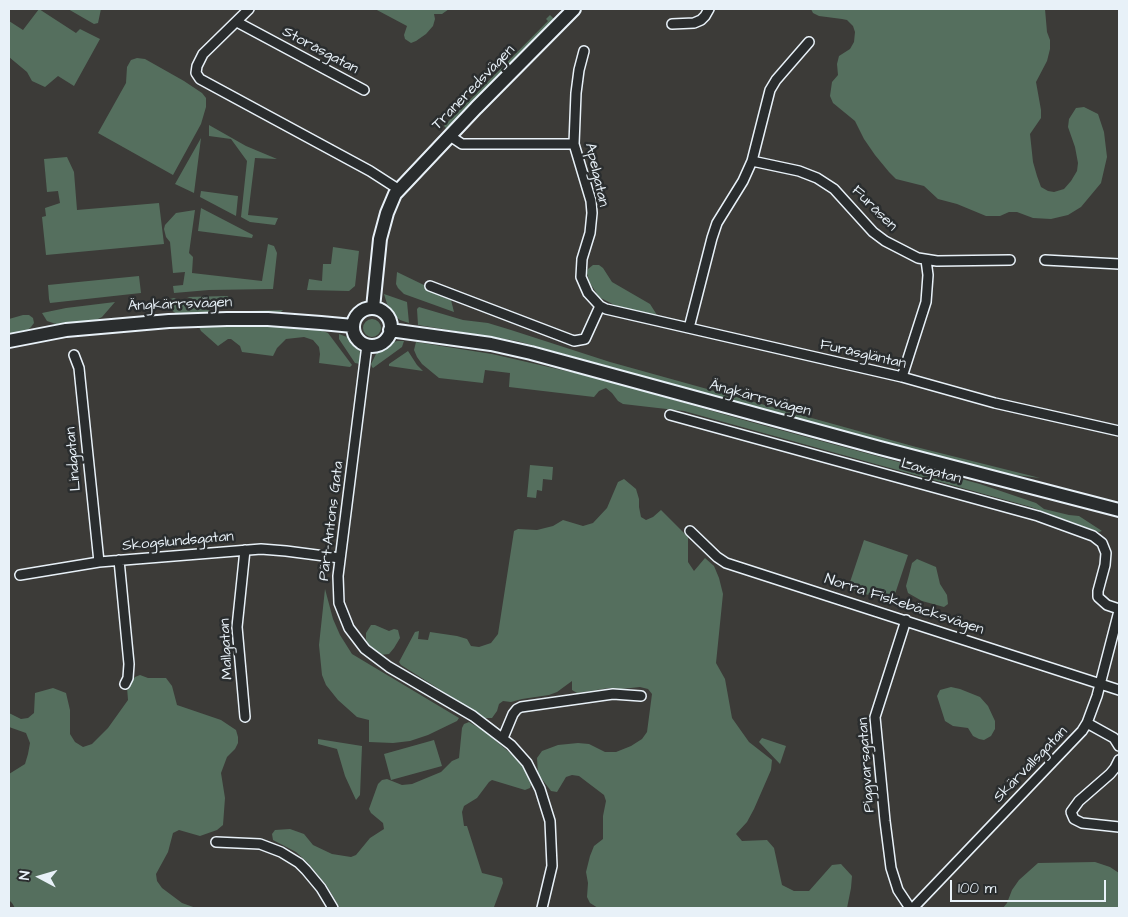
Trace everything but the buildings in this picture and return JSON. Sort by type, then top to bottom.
[{"type":"street","points":[[250,9],[203,54],[199,60],[196,73],[200,80],[370,171],[398,189]]},
{"type":"street","name":"Traneredsvägen","points":[[373,308],[380,240],[387,213],[398,189],[574,9]]},
{"type":"street","points":[[672,24],[694,22],[705,16],[709,9]]},
{"type":"street","name":"Storåsgatan","points":[[237,22],[364,90]]},
{"type":"street","points":[[689,328],[714,231],[722,214],[743,181],[752,160],[770,90],[776,80],[809,42]]},
{"type":"street","name":"Apelgatan","points":[[584,51],[576,93],[574,144],[591,201],[592,213],[590,233],[582,259],[581,277],[588,293],[600,306]]},
{"type":"street","points":[[450,136],[458,143],[470,145],[574,144]]},
{"type":"street","name":"Furåsen","points":[[752,160],[799,171],[817,178],[834,189],[873,232],[884,241],[911,255],[926,260],[1010,260]]},
{"type":"street","points":[[902,378],[926,302],[928,275],[926,260]]},
{"type":"street","points":[[1045,260],[1119,264]]},
{"type":"street","points":[[430,286],[574,341],[585,339],[600,306]]},
{"type":"street","name":"Furåsgläntan","points":[[600,306],[606,309],[902,378],[971,398],[1119,431]]},
{"type":"street","points":[[373,308],[384,313],[390,324],[390,330],[389,335],[382,343],[367,345],[358,340],[353,326],[354,321],[362,311],[373,308]]},
{"type":"street","name":"Ängkärrsvägen","points":[[9,341],[75,329],[169,321],[268,320],[321,322],[353,326]]},
{"type":"street","name":"Ängkärrsvägen","points":[[390,330],[492,344],[531,353],[880,448],[1119,510]]},
{"type":"street","name":"Pärt-Antons Gata","points":[[367,345],[340,558],[338,584],[340,603],[349,628],[365,649],[390,667],[473,716],[503,738],[520,754],[534,774],[550,821],[552,866],[542,908]]},
{"type":"street","name":"Lindgatan","points":[[74,355],[79,368],[99,562]]},
{"type":"street","name":"Laxgatan","points":[[670,415],[1038,516],[1092,536],[1102,543],[1106,552],[1098,597],[1107,605],[1119,610]]},
{"type":"street","name":"Norra Fiskebäcksvägen","points":[[690,531],[726,563],[1119,690]]},
{"type":"street","name":"Skogslundsgatan","points":[[20,575],[99,562],[246,550],[286,550],[340,558]]},
{"type":"street","name":"Mallgatan","points":[[245,717],[237,626],[246,550]]},
{"type":"street","points":[[119,560],[129,664],[128,678],[125,684]]},
{"type":"street","name":"Skärvallsgatan","points":[[912,908],[1076,738],[1086,723],[1100,684],[1119,610]]},
{"type":"street","name":"Piggvarsgatan","points":[[906,620],[876,717],[891,868],[898,890],[912,908]]},
{"type":"street","points":[[503,738],[513,714],[521,707],[613,694],[641,696]]},
{"type":"street","points":[[1086,723],[1119,743]]},
{"type":"street","points":[[1119,760],[1110,774],[1079,801],[1071,812],[1074,818],[1082,823],[1119,827]]},
{"type":"street","points":[[216,842],[260,844],[281,852],[299,863],[306,870],[321,888],[333,908]]},
{"type":"green space","points":[[39,9],[76,33],[80,29],[100,39],[74,86],[58,76],[45,87],[32,81],[27,72],[9,57],[9,21],[23,30]]},
{"type":"green space","points":[[68,9],[101,9],[98,23],[94,24]]},
{"type":"green space","points":[[375,9],[449,9],[442,14],[434,14],[433,26],[426,34],[411,43],[405,39],[404,35],[407,26]]},
{"type":"green space","points":[[811,9],[1045,9],[1050,49],[1047,61],[1036,82],[1041,118],[1030,134],[1033,162],[1037,176],[1041,187],[1054,192],[1064,189],[1071,181],[1077,171],[1078,163],[1068,127],[1069,119],[1076,108],[1084,107],[1098,114],[1104,132],[1107,157],[1101,183],[1081,207],[1068,215],[1051,219],[1033,218],[1017,212],[1009,212],[1000,216],[986,216],[957,204],[938,199],[924,186],[896,179],[875,155],[855,121],[833,103],[830,96],[832,82],[838,75],[837,64],[839,56],[850,49],[854,42],[855,32],[853,26],[847,20],[819,16],[813,13]]},
{"type":"green space","points":[[550,15],[554,19],[448,130],[444,126],[548,21],[546,19]]},
{"type":"green space","points":[[137,58],[145,59],[184,81],[202,93],[206,98],[206,107],[201,124],[173,175],[98,133],[126,83],[127,67],[131,60]]},
{"type":"green space","points":[[209,125],[246,146],[277,159],[255,158],[248,215],[278,218],[275,225],[250,222],[241,217],[247,161],[231,139],[209,136]]},
{"type":"green space","points":[[201,138],[194,193],[175,184]]},
{"type":"green space","points":[[67,157],[74,172],[77,210],[159,203],[164,244],[46,255],[42,217],[46,216],[45,208],[60,203],[58,191],[47,192],[44,159]]},
{"type":"green space","points":[[201,191],[238,196],[236,216],[200,197]]},
{"type":"green space","points":[[201,208],[253,235],[252,238],[198,231]]},
{"type":"green space","points":[[195,210],[189,253],[193,257],[192,273],[262,281],[268,244],[274,246],[277,253],[273,289],[209,290],[174,293],[173,286],[183,285],[185,272],[173,273],[170,242],[166,237],[165,225],[176,213]]},
{"type":"green space","points":[[333,247],[359,251],[355,286],[349,291],[307,290],[309,279],[322,281],[323,264],[331,264]]},
{"type":"green space","points":[[593,265],[599,265],[612,282],[650,304],[657,315],[624,310],[599,297],[590,283],[587,273],[588,269]]},
{"type":"green space","points":[[397,272],[426,286],[426,289],[447,297],[451,300],[454,312],[404,294],[396,284]]},
{"type":"green space","points":[[139,276],[141,293],[50,303],[48,285]]},
{"type":"green space","points":[[384,294],[407,302],[409,323],[400,320],[394,315],[388,307]]},
{"type":"green space","points":[[227,296],[231,299],[232,303],[228,307],[210,306],[187,297]]},
{"type":"green space","points":[[174,298],[194,307],[217,312],[283,310],[275,316],[184,315],[177,314],[168,308],[167,302]]},
{"type":"green space","points":[[115,302],[102,317],[96,320],[56,324],[47,321],[42,313],[66,308]]},
{"type":"green space","points":[[419,307],[463,320],[488,323],[610,362],[916,447],[1040,478],[1000,473],[948,461],[517,341],[418,325],[417,309]]},
{"type":"green space","points":[[29,315],[33,318],[34,323],[28,330],[9,335],[9,319]]},
{"type":"green space","points":[[372,319],[378,322],[381,328],[378,334],[372,337],[366,334],[363,328],[366,322]]},
{"type":"green space","points":[[198,325],[320,330],[328,333],[352,365],[350,367],[319,363],[319,347],[313,340],[304,337],[286,339],[277,348],[273,356],[242,352],[240,346],[231,339],[218,346],[201,331]]},
{"type":"green space","points":[[339,334],[352,339],[357,345],[360,352],[360,364],[355,363],[339,339]]},
{"type":"green space","points":[[404,341],[402,347],[373,368],[371,364],[376,354],[389,344]]},
{"type":"green space","points":[[416,342],[492,354],[601,379],[980,484],[1036,503],[1044,509],[1079,516],[1102,531],[1099,532],[1031,507],[684,411],[623,404],[606,388],[599,391],[594,397],[509,387],[510,373],[485,370],[483,383],[439,378],[422,364],[417,357],[414,350]]},
{"type":"green space","points":[[408,351],[423,371],[389,366],[389,364]]},
{"type":"green space","points":[[530,465],[553,467],[552,480],[543,479],[542,491],[537,490],[536,498],[527,497]]},
{"type":"green space","points":[[624,479],[636,489],[641,517],[646,520],[661,510],[688,537],[688,562],[694,571],[705,558],[714,566],[719,578],[723,594],[716,663],[725,679],[732,718],[749,742],[772,760],[771,770],[754,809],[747,822],[736,834],[742,841],[767,840],[774,848],[782,885],[794,891],[809,891],[832,865],[841,864],[852,876],[847,908],[598,908],[590,903],[587,897],[588,883],[586,872],[594,846],[603,839],[603,816],[606,801],[604,795],[579,776],[572,775],[566,777],[557,792],[551,791],[538,774],[537,758],[542,751],[558,745],[589,744],[605,752],[616,752],[631,746],[642,739],[647,732],[652,694],[648,689],[640,687],[609,688],[577,693],[572,690],[572,681],[557,692],[549,695],[511,702],[503,701],[499,704],[492,718],[485,718],[399,662],[415,632],[419,631],[418,639],[428,640],[430,632],[467,639],[471,646],[479,647],[491,643],[498,634],[514,531],[518,529],[537,530],[553,526],[563,520],[583,526],[593,523],[607,508],[618,482]]},
{"type":"green space","points":[[864,540],[908,555],[892,603],[848,588]]},
{"type":"green space","points":[[917,559],[936,567],[940,584],[947,595],[948,604],[944,607],[922,601],[908,593],[906,586],[912,563]]},
{"type":"green space","points":[[325,589],[333,619],[352,654],[459,718],[457,721],[428,735],[410,741],[393,743],[369,742],[369,720],[357,717],[338,700],[326,685],[322,675],[319,645]]},
{"type":"green space","points":[[371,625],[389,631],[398,630],[400,638],[389,654],[380,655],[369,646],[366,633]]},
{"type":"green space","points":[[140,675],[148,678],[166,678],[172,686],[177,705],[221,720],[236,730],[238,737],[238,743],[227,757],[221,773],[225,798],[223,825],[217,830],[200,836],[179,830],[173,833],[168,852],[156,874],[157,881],[162,888],[182,903],[196,908],[15,908],[9,900],[9,774],[25,764],[30,743],[26,733],[9,727],[9,713],[21,719],[28,718],[34,713],[35,693],[53,688],[66,693],[70,710],[70,734],[75,742],[83,747],[92,744],[108,728],[128,700],[127,687],[135,677]]},
{"type":"green space","points":[[951,687],[980,697],[988,706],[995,721],[995,729],[991,736],[984,740],[979,739],[973,736],[968,728],[953,726],[945,721],[937,696],[940,690]]},
{"type":"green space","points":[[469,722],[484,731],[516,758],[523,766],[531,785],[530,788],[525,790],[492,780],[477,798],[464,806],[462,812],[464,826],[467,826],[482,873],[502,878],[503,883],[494,907],[340,908],[327,886],[308,863],[296,852],[273,840],[272,834],[275,830],[290,829],[304,834],[313,845],[332,854],[351,857],[356,855],[370,838],[384,829],[383,823],[369,809],[378,784],[382,780],[387,779],[402,785],[412,784],[441,772],[452,761],[459,758],[462,728],[464,724]]},
{"type":"green space","points":[[762,738],[786,746],[780,764],[759,742]]},
{"type":"green space","points":[[318,739],[362,746],[360,795],[356,800],[345,776],[337,749],[318,744]]},
{"type":"green space","points":[[434,740],[442,766],[391,780],[384,754]]},
{"type":"green space","points":[[1095,862],[1110,867],[1119,873],[1119,908],[1003,908],[1019,880],[1038,863]]}]
